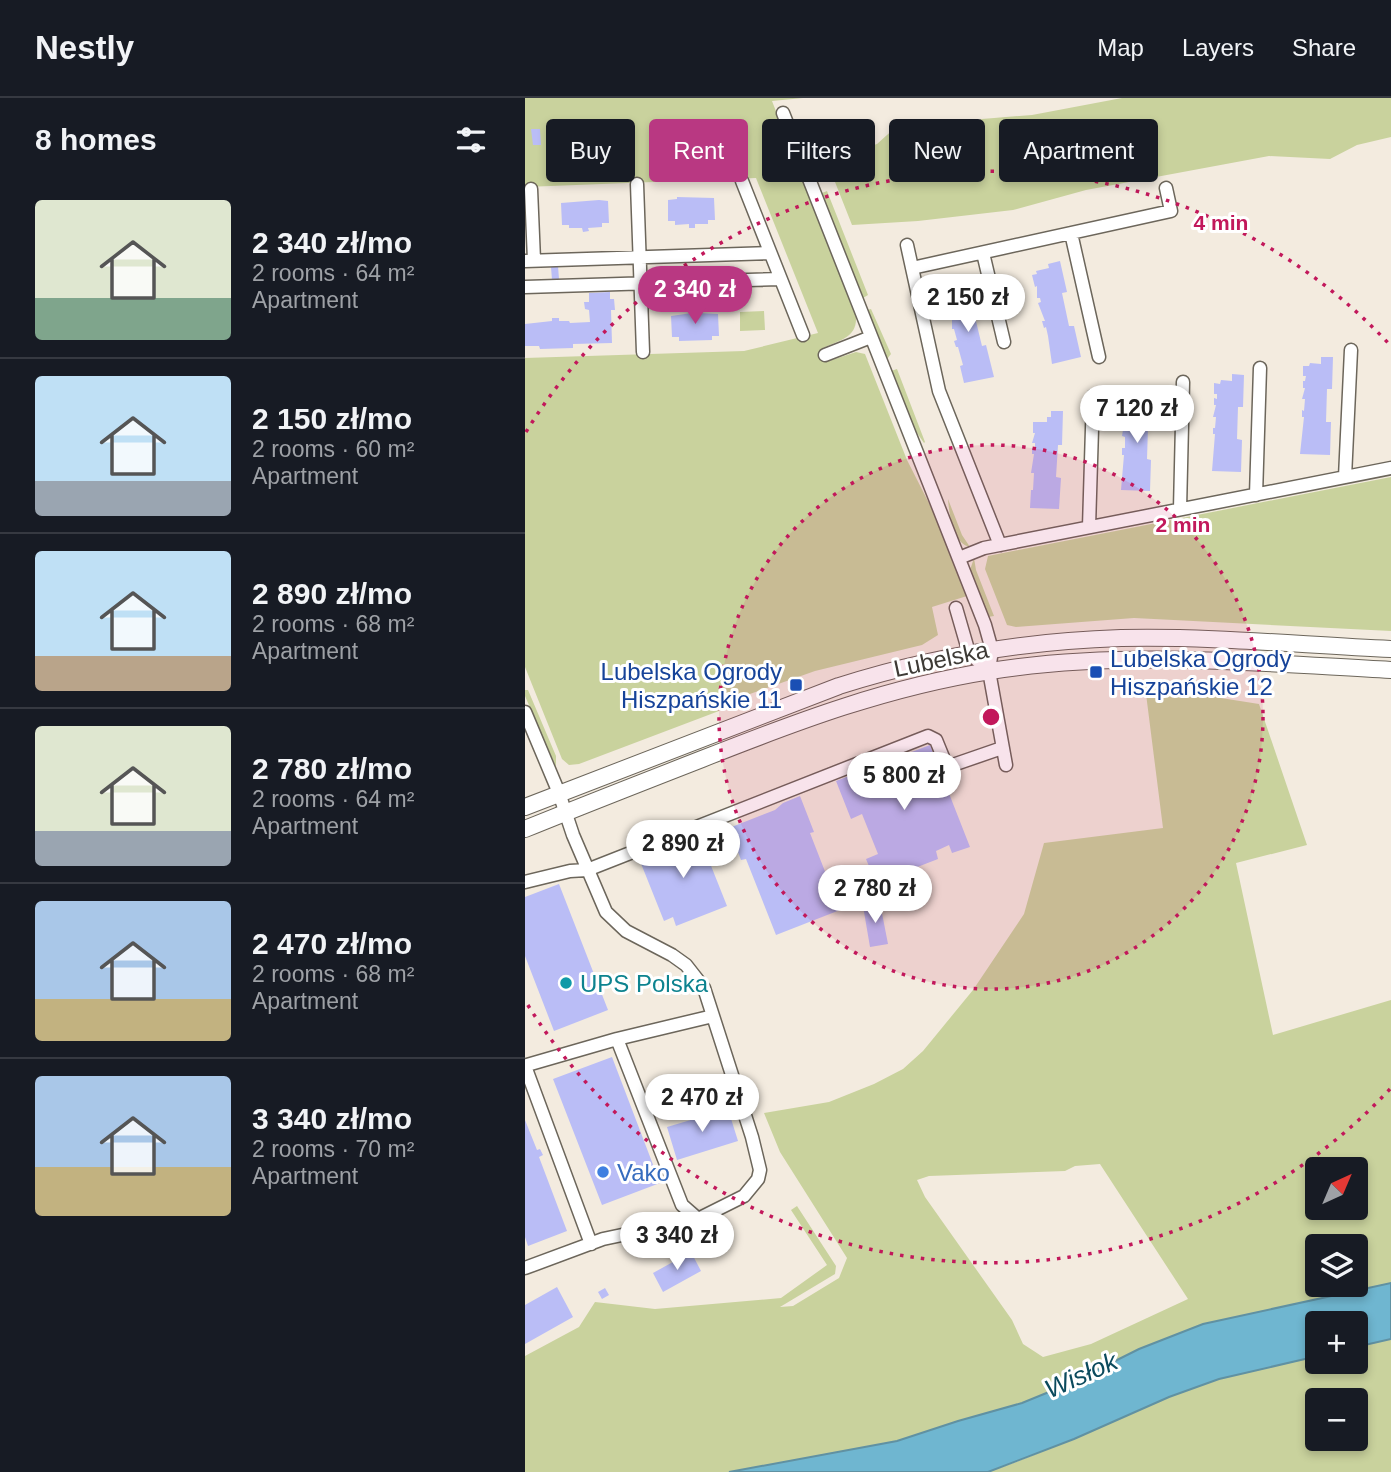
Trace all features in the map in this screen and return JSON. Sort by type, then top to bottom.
[{"type":"main road","name":"Lubelska","points":[[525,807],[753,717],[867,677],[969,653],[1119,638],[1199,639],[1391,649]]},
{"type":"main road","name":"Lubelska","points":[[525,829],[786,725],[862,700],[989,671],[1086,660],[1161,659],[1391,670]]},
{"type":"main road","points":[[753,717],[752,728],[761,736]]},
{"type":"street","points":[[783,113],[785,119]]},
{"type":"street","points":[[742,182],[803,335]]},
{"type":"street","points":[[811,182],[992,650],[989,671],[1006,765]]},
{"type":"street","points":[[637,184],[643,352]]},
{"type":"street","points":[[912,268],[1171,211],[1166,188]]},
{"type":"street","points":[[531,189],[529,261],[770,253]]},
{"type":"street","points":[[1070,233],[1099,357]]},
{"type":"street","points":[[907,245],[939,391],[1000,545]]},
{"type":"street","points":[[983,253],[1004,342]]},
{"type":"street","points":[[525,288],[781,279]]},
{"type":"street","points":[[825,355],[871,337]]},
{"type":"street","points":[[1345,477],[1350,350]]},
{"type":"street","points":[[1256,495],[1260,368]]},
{"type":"street","points":[[1180,509],[1183,382]]},
{"type":"street","points":[[1089,527],[1093,396]]},
{"type":"street","points":[[958,558],[1000,545],[1391,468]]},
{"type":"street","points":[[956,608],[969,653],[989,671]]},
{"type":"street","points":[[525,712],[606,912],[616,924],[636,938],[686,965],[704,988],[760,1170],[758,1179],[744,1196],[698,1219],[603,1239],[525,1268]]},
{"type":"street","points":[[525,882],[570,871],[587,870],[928,736],[933,736],[936,740],[947,767],[1002,748]]},
{"type":"street","points":[[591,1244],[526,1065],[713,1016]]},
{"type":"street","points":[[617,1039],[682,1205],[698,1219]]},
{"type":"green space","points":[[525,98],[803,98],[772,101],[779,119],[762,119],[762,182],[804,182],[856,317],[854,330],[850,334],[823,348],[829,361],[856,352],[865,354],[907,460],[935,515],[967,596],[932,607],[938,635],[922,645],[815,671],[747,695],[748,700],[579,764],[569,765],[562,759],[525,667],[525,358],[744,351],[818,333],[756,178],[748,178],[748,119],[649,119],[649,182],[653,182],[525,187]]},
{"type":"green space","points":[[1122,98],[1391,98],[1391,137],[1357,145],[1330,159],[1269,156],[1158,177],[1158,119],[999,119],[999,182],[1129,182],[1086,190],[1013,210],[918,221],[852,225],[835,182],[875,182],[875,145],[889,133],[889,182],[985,182],[985,119],[982,119],[1032,115]]},
{"type":"green space","points":[[827,191],[868,295],[863,298],[822,193]]},
{"type":"green space","points":[[871,309],[891,354],[887,359],[867,310]]},
{"type":"green space","points":[[764,311],[765,330],[740,331],[740,312]]},
{"type":"green space","points":[[897,369],[924,443],[915,430],[891,371]]},
{"type":"green space","points":[[1391,477],[1391,631],[1134,618],[1016,627],[1007,625],[985,569],[988,556]]},
{"type":"green space","points":[[948,499],[962,535],[970,547],[964,545],[956,534]]},
{"type":"green space","points":[[974,558],[994,616],[988,617],[970,570]]},
{"type":"green space","points":[[1145,686],[1259,704],[1307,845],[1236,863],[1273,1035],[1391,1000],[1391,1283],[1368,1288],[1368,1234],[1305,1234],[1305,1297],[1327,1297],[1203,1324],[1139,1349],[1071,1383],[1022,1403],[897,1441],[729,1472],[525,1472],[525,1356],[579,1327],[595,1302],[655,1309],[781,1298],[827,1265],[791,1210],[797,1206],[836,1266],[835,1274],[780,1307],[793,1306],[839,1278],[847,1258],[780,1152],[764,1113],[829,1102],[903,1069],[923,1051],[973,990],[1024,914],[1044,843],[1163,828]],"holes":[[[1100,1164],[1188,1299],[1091,1344],[1043,1357],[1023,1344],[1012,1320],[925,1197],[917,1180],[929,1176],[1065,1171],[1075,1166]]]},
{"type":"green space","points":[[525,690],[528,690],[556,756],[556,767],[525,696]]},
{"type":"green space","points":[[1391,1339],[1391,1472],[988,1472],[1046,1450],[1160,1400],[1242,1372],[1305,1359],[1305,1374],[1368,1374],[1368,1344]]},
{"type":"water","points":[[1391,1283],[1391,1339],[1368,1344],[1368,1311],[1305,1311],[1305,1359],[1219,1379],[988,1472],[729,1472],[897,1441],[1022,1403],[1071,1383],[1139,1349],[1203,1324],[1327,1297],[1368,1297],[1368,1288]]},
{"type":"building","points":[[531,129],[540,129],[541,145],[533,145]]},
{"type":"building","points":[[677,197],[714,198],[715,220],[708,220],[708,224],[695,224],[695,228],[689,228],[689,224],[675,225],[675,221],[668,221],[668,200]]},
{"type":"building","points":[[608,201],[609,223],[602,223],[602,227],[588,228],[589,231],[583,232],[582,228],[562,225],[561,203]]},
{"type":"building","points":[[1060,261],[1067,292],[1062,293],[1069,326],[1074,326],[1081,357],[1052,364],[1046,327],[1044,328],[1042,321],[1045,321],[1038,303],[1041,302],[1040,298],[1037,298],[1037,286],[1035,287],[1032,275],[1037,274],[1036,271],[1049,268],[1048,264]]},
{"type":"building","points":[[558,266],[559,279],[552,280],[551,267]]},
{"type":"building","points":[[972,280],[979,312],[974,313],[982,346],[986,345],[994,377],[964,383],[960,366],[963,365],[954,341],[957,340],[944,294],[961,288],[960,283]]},
{"type":"building","points":[[610,292],[615,310],[611,310],[612,343],[573,344],[573,348],[540,349],[539,346],[525,346],[525,324],[552,321],[552,318],[570,323],[590,322],[589,310],[585,309],[584,302],[589,302],[589,293]]},
{"type":"building","points":[[692,310],[718,314],[719,336],[712,336],[712,340],[679,341],[679,337],[672,337],[671,316],[692,313]]},
{"type":"building","points":[[1321,357],[1333,357],[1332,389],[1327,389],[1326,422],[1331,422],[1330,455],[1300,454],[1305,399],[1302,399],[1305,388],[1303,381],[1306,376],[1303,376],[1303,366],[1309,366],[1310,363],[1321,364]]},
{"type":"building","points":[[1232,374],[1244,375],[1243,407],[1238,407],[1237,439],[1242,440],[1241,472],[1212,471],[1215,434],[1213,428],[1216,417],[1213,417],[1216,405],[1214,398],[1217,399],[1214,383],[1220,384],[1221,380],[1232,381]]},
{"type":"building","points":[[1142,393],[1153,393],[1153,427],[1148,427],[1147,459],[1151,460],[1150,491],[1121,490],[1124,455],[1122,448],[1125,448],[1125,437],[1122,436],[1125,430],[1123,419],[1126,419],[1126,415],[1123,415],[1124,404],[1138,404]]},
{"type":"building","points":[[1051,411],[1063,411],[1062,445],[1058,445],[1056,477],[1061,478],[1059,509],[1030,508],[1034,473],[1031,473],[1034,454],[1032,448],[1035,448],[1035,443],[1032,443],[1035,433],[1033,422],[1047,422]]},
{"type":"building","points":[[930,745],[970,847],[952,853],[949,845],[936,851],[938,859],[876,883],[866,859],[878,854],[862,814],[851,819],[836,781]]},
{"type":"building","points":[[800,796],[814,832],[810,833],[840,910],[776,935],[746,859],[741,860],[729,828],[775,810],[783,803]]},
{"type":"building","points":[[698,833],[727,906],[676,926],[673,917],[664,921],[638,856]]},
{"type":"building","name":"UPS Polska","points":[[559,884],[608,1010],[554,1031],[525,956],[525,897]]},
{"type":"building","points":[[880,903],[888,944],[870,947],[863,906]]},
{"type":"building","points":[[612,1057],[660,1183],[602,1205],[553,1079]]},
{"type":"building","points":[[728,1109],[738,1141],[677,1160],[667,1127]]},
{"type":"building","points":[[525,1120],[537,1150],[540,1149],[543,1155],[539,1157],[567,1231],[528,1246],[525,1237]]},
{"type":"building","points":[[691,1252],[701,1271],[663,1292],[653,1273]]},
{"type":"building","points":[[557,1287],[573,1317],[525,1344],[525,1305]]},
{"type":"building","points":[[605,1288],[609,1295],[602,1299],[598,1292]]},
{"type":"place","name":"Lubelska Ogrody Hiszpańskie 12","points":[[1096,672]]},
{"type":"place","name":"Lubelska Ogrody Hiszpańskie 11","points":[[796,685]]},
{"type":"place","name":"UPS Polska","points":[[566,983]]},
{"type":"place","name":"Vako","points":[[603,1172]]},
{"type":"water label","name":"Wisłok","points":[[1081,1375]]}]
